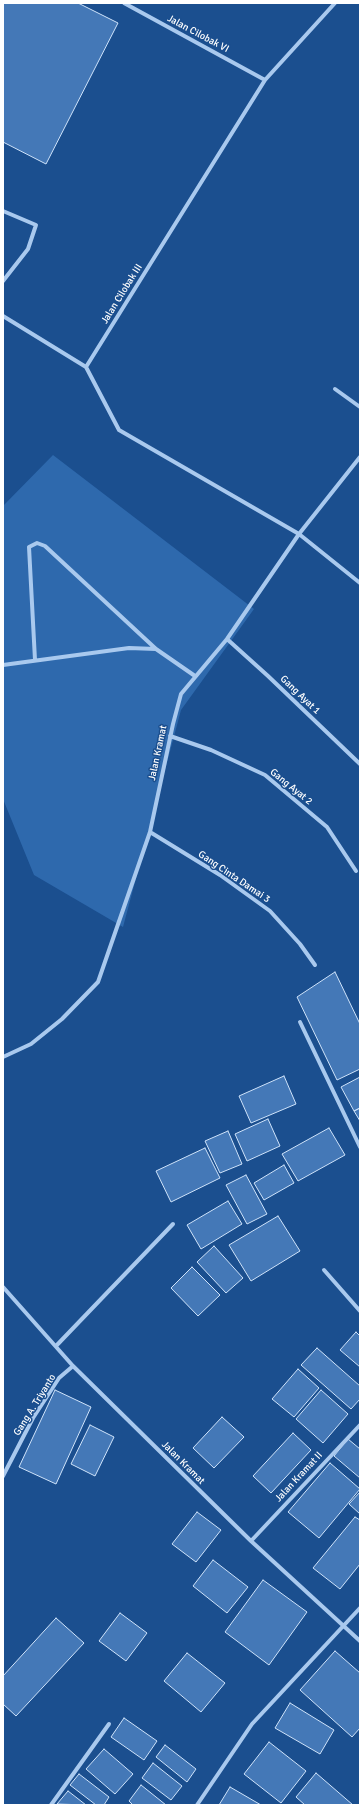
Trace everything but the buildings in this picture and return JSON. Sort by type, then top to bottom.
[{"type":"street","name":"Jalan Cilobak VI","points":[[124,3],[265,80]]},
{"type":"street","name":"Jalan Cilobak III","points":[[86,368],[265,80],[335,3]]},
{"type":"street","points":[[3,211],[36,225],[28,250],[3,282]]},
{"type":"street","points":[[3,316],[86,368],[119,430],[299,534],[360,582]]},
{"type":"street","points":[[335,389],[360,407]]},
{"type":"street","name":"Jalan Kramat","points":[[3,1058],[31,1044],[62,1019],[98,982],[150,832],[170,736],[181,694],[227,639],[299,534],[360,457]]},
{"type":"street","points":[[35,660],[29,547],[37,544],[45,546],[156,648],[195,676]]},
{"type":"street","name":"Gang Ayat 1","points":[[227,639],[360,764]]},
{"type":"street","points":[[3,665],[129,648],[156,648]]},
{"type":"street","name":"Gang Ayat 2","points":[[170,736],[211,750],[266,775],[328,827],[356,871]]},
{"type":"street","name":"Gang Cinta Damai 3","points":[[150,832],[220,875],[270,911],[300,944],[315,965]]},
{"type":"street","points":[[300,1022],[360,1147]]},
{"type":"street","points":[[56,1346],[173,1224]]},
{"type":"street","points":[[324,1270],[360,1311]]},
{"type":"street","name":"Jalan Kramat","points":[[3,1287],[73,1366],[251,1541],[360,1641]]},
{"type":"street","name":"Gang A. Triyanto","points":[[3,1476],[33,1418],[58,1378],[73,1366]]},
{"type":"street","name":"Jalan Kramat II","points":[[251,1541],[360,1425]]},
{"type":"street","points":[[197,1805],[252,1724],[344,1627],[360,1608]]},
{"type":"street","points":[[51,1805],[108,1724]]},
{"type":"shaded area","points":[[53,455],[254,609],[181,710],[123,927],[34,875],[3,799],[3,506]]}]
